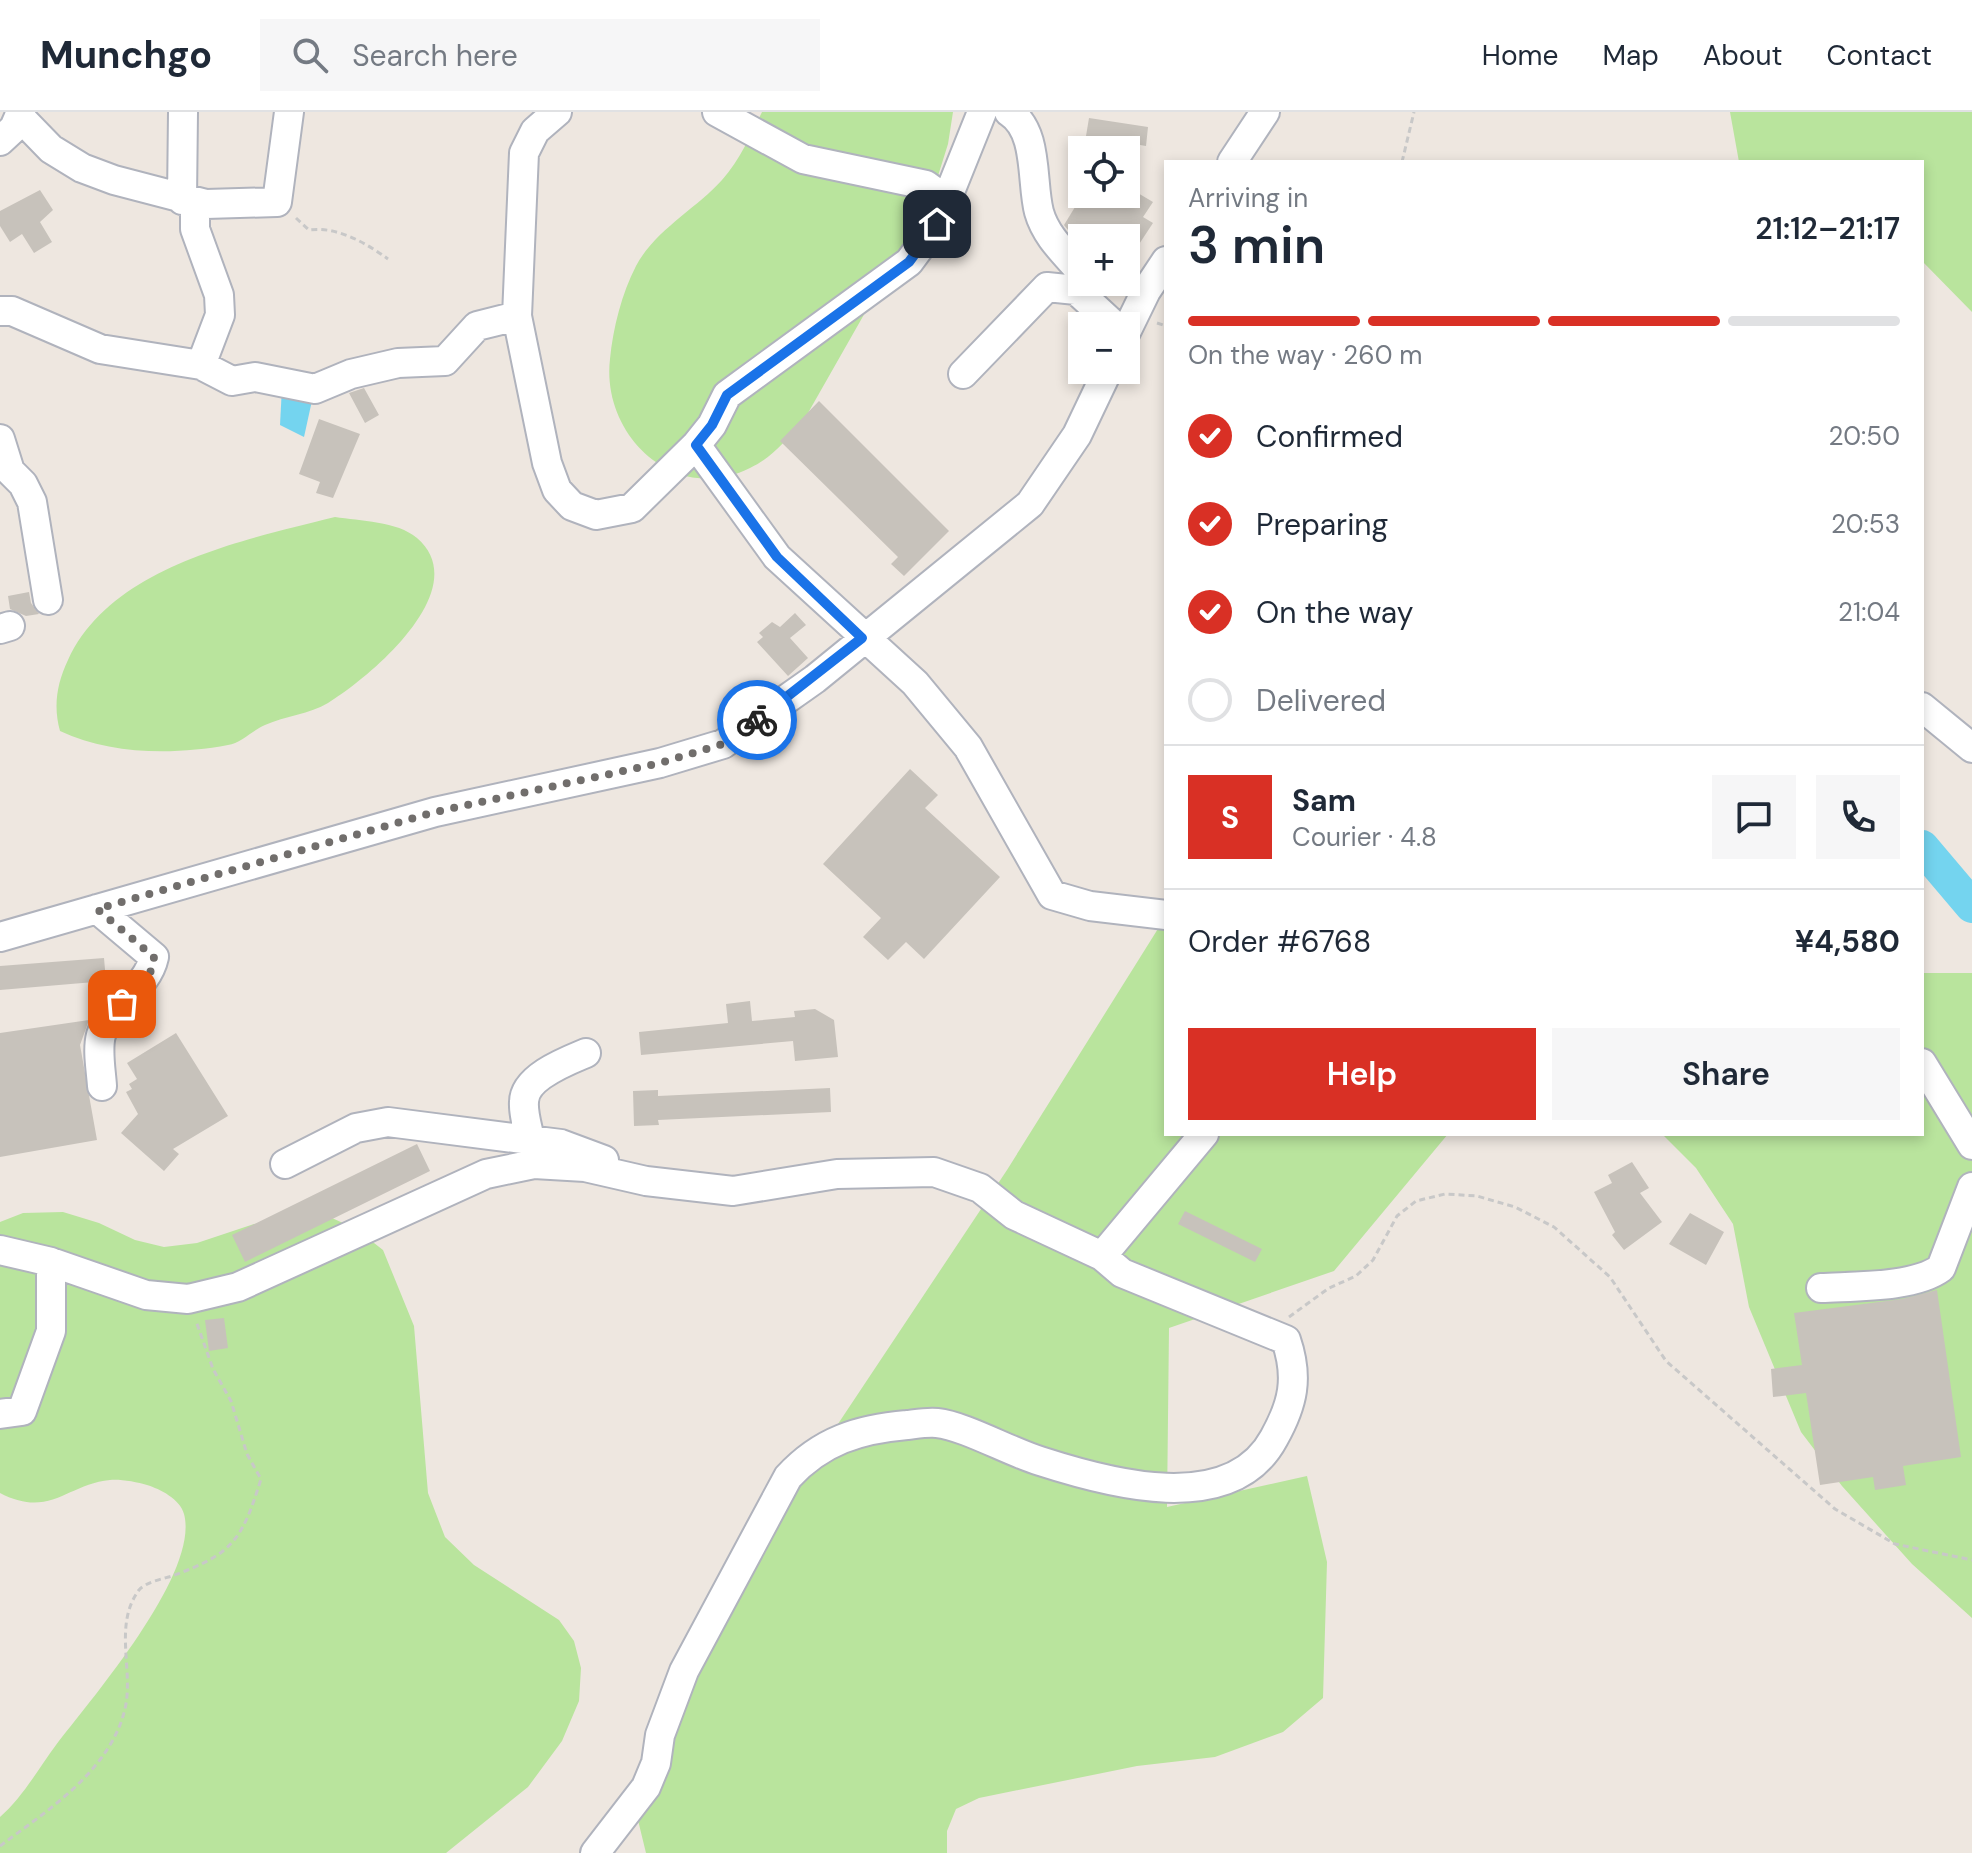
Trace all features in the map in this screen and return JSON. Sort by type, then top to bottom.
[{"type":"street","points":[[183,112],[189,201],[195,229],[219,295],[220,315],[201,365]]},
{"type":"street","points":[[0,141],[14,128],[20,114],[51,149],[82,168],[189,201],[277,202],[289,112]]},
{"type":"street","points":[[557,112],[535,131],[524,153],[517,316],[547,463],[557,490],[572,506],[596,515],[632,508],[696,445],[712,425],[727,395],[909,262],[942,213],[982,112]]},
{"type":"street","points":[[717,112],[803,159],[926,185],[937,193],[942,213]]},
{"type":"street","points":[[1009,112],[1028,138],[1039,211],[1048,234],[1068,257]]},
{"type":"street","points":[[1233,160],[1265,112]]},
{"type":"street","points":[[1133,312],[1164,264]]},
{"type":"street","points":[[963,374],[1047,287],[1076,290],[1108,312]]},
{"type":"street","points":[[1102,296],[1115,312]]},
{"type":"street","points":[[0,311],[12,311],[100,349],[201,365],[232,381],[255,377],[315,389],[374,368],[445,361],[477,326],[517,316]]},
{"type":"street","points":[[0,937],[435,812],[660,763],[723,744],[815,679],[1030,504],[1077,435],[1101,384]]},
{"type":"street","points":[[0,439],[5,478],[23,484],[32,502],[48,600]]},
{"type":"street","points":[[696,445],[777,557],[862,638],[915,683],[968,747],[1052,895],[1090,906],[1164,915]]},
{"type":"street","points":[[1924,709],[1972,748]]},
{"type":"street","points":[[97,909],[154,957],[151,971],[107,1021],[100,1039],[102,1086]]},
{"type":"street","points":[[530,1140],[523,1099],[529,1087],[557,1065],[586,1053]]},
{"type":"street","points":[[1924,1066],[1972,1145]]},
{"type":"street","points":[[285,1164],[356,1128],[388,1122],[561,1144],[612,1163],[627,1177]]},
{"type":"street","points":[[1102,1256],[1202,1136]]},
{"type":"street","points":[[0,1250],[51,1262],[146,1295],[188,1299],[238,1287],[486,1174],[534,1164],[585,1167],[627,1177],[733,1191],[837,1174],[934,1172],[980,1188],[1014,1215],[1102,1256],[1122,1273],[1286,1340],[1295,1367],[1288,1412],[1268,1450],[1244,1471],[1215,1485],[1183,1489],[1135,1486],[1040,1461],[938,1423],[873,1428],[833,1441],[808,1455],[788,1477],[684,1671],[660,1735],[656,1763],[646,1787],[595,1853]]},
{"type":"street","points":[[1821,1288],[1872,1286],[1930,1276],[1941,1268],[1972,1187]]},
{"type":"street","points":[[0,1414],[22,1411],[35,1379],[51,1331],[51,1262]]},
{"type":"path","points":[[1402,160],[1414,112]]},
{"type":"path","points":[[277,202],[309,230],[321,228],[367,244],[388,259]]},
{"type":"path","points":[[1270,1332],[1329,1288],[1365,1268],[1373,1260],[1397,1216],[1416,1201],[1445,1194],[1477,1196],[1515,1207],[1554,1227],[1610,1277],[1633,1317],[1666,1361],[1835,1509],[1895,1544],[1972,1560]]},
{"type":"path","points":[[0,1846],[45,1812],[98,1765],[114,1736],[126,1699],[126,1626],[132,1601],[142,1586],[205,1564],[231,1547],[249,1517],[261,1479],[247,1454],[231,1401],[213,1369],[188,1299]]},
{"type":"green space","points":[[762,112],[953,112],[948,144],[932,195],[804,420],[758,464],[722,477],[695,478],[670,470],[648,456],[631,437],[618,413],[610,387],[613,335],[626,288],[644,253],[722,180],[739,156]]},
{"type":"green space","points":[[1730,112],[1972,112],[1972,312],[1924,263],[1924,160],[1739,160]]},
{"type":"green space","points":[[335,517],[378,523],[409,532],[432,559],[434,582],[426,606],[410,630],[368,674],[321,707],[265,725],[233,744],[143,751],[100,745],[60,731],[57,704],[64,669],[88,628],[115,601],[147,580],[184,562],[261,536]]},
{"type":"green space","points":[[1164,919],[1164,1136],[1446,1136],[1334,1271],[1169,1328],[1167,1507],[1307,1476],[1327,1562],[1323,1698],[1283,1732],[1215,1757],[1137,1766],[979,1798],[956,1809],[947,1831],[947,1853],[646,1853],[636,1812],[645,1772],[804,1475],[1007,1170]]},
{"type":"green space","points":[[1924,973],[1972,973],[1972,1618],[1912,1564],[1842,1486],[1801,1432],[1749,1307],[1733,1224],[1696,1168],[1664,1136],[1924,1136]]},
{"type":"green space","points":[[63,1212],[99,1223],[135,1240],[164,1247],[197,1243],[254,1224],[332,1218],[356,1229],[383,1250],[414,1326],[428,1493],[445,1537],[474,1565],[559,1620],[574,1641],[581,1668],[579,1701],[562,1741],[528,1787],[446,1853],[0,1853],[0,1817],[23,1792],[140,1634],[176,1568],[185,1539],[182,1509],[174,1499],[143,1484],[110,1480],[82,1487],[58,1498],[32,1502],[0,1493],[0,1222],[23,1213]]},
{"type":"water","points":[[282,387],[313,396],[304,437],[280,425]]},
{"type":"building","points":[[1089,118],[1148,127],[1146,146],[1140,145],[1140,136],[1086,136]]},
{"type":"building","points":[[40,190],[53,210],[40,222],[52,242],[34,253],[22,234],[10,242],[0,226],[0,211]]},
{"type":"building","points":[[1140,194],[1153,202],[1143,217],[1153,223],[1140,243],[1140,224],[1068,224],[1068,230],[1064,225],[1074,208],[1140,208]]},
{"type":"building","points":[[364,388],[379,415],[365,423],[349,393]]},
{"type":"building","points":[[819,401],[949,531],[904,576],[891,564],[898,557],[780,441]]},
{"type":"building","points":[[319,419],[360,434],[333,498],[316,493],[320,482],[299,474]]},
{"type":"building","points":[[29,592],[31,603],[39,614],[26,616],[10,609],[8,596]]},
{"type":"building","points":[[795,613],[806,625],[790,638],[808,658],[788,676],[757,642],[763,637],[759,633],[772,622],[780,627]]},
{"type":"building","points":[[910,769],[938,795],[925,808],[1000,877],[924,959],[906,942],[888,960],[863,937],[881,918],[823,864]]},
{"type":"building","points":[[104,958],[106,981],[0,990],[0,966]]},
{"type":"building","points":[[750,1001],[752,1021],[795,1017],[794,1011],[815,1009],[834,1020],[838,1057],[795,1061],[793,1041],[641,1055],[639,1032],[728,1023],[726,1004]]},
{"type":"building","points":[[89,1020],[80,1045],[97,1140],[0,1157],[0,1033]]},
{"type":"building","points":[[176,1033],[228,1116],[173,1149],[179,1154],[164,1171],[121,1133],[138,1114],[126,1092],[132,1089],[129,1084],[137,1079],[127,1063]]},
{"type":"building","points":[[830,1088],[831,1112],[658,1120],[659,1125],[634,1126],[633,1091],[658,1090],[658,1096]]},
{"type":"building","points":[[417,1144],[430,1171],[245,1262],[232,1235]]},
{"type":"building","points":[[1632,1162],[1649,1188],[1640,1193],[1662,1222],[1624,1250],[1612,1235],[1615,1232],[1594,1192],[1612,1183],[1608,1175]]},
{"type":"building","points":[[1185,1211],[1262,1249],[1255,1262],[1178,1224]]},
{"type":"building","points":[[1690,1213],[1724,1232],[1706,1265],[1669,1244]]},
{"type":"building","points":[[1937,1290],[1961,1457],[1903,1466],[1906,1485],[1875,1490],[1873,1477],[1820,1485],[1806,1393],[1773,1397],[1771,1369],[1802,1365],[1794,1313],[1902,1299]]},
{"type":"building","points":[[224,1318],[228,1348],[209,1351],[205,1320]]},
{"type":"waterway","points":[[1924,849],[1972,906]]},
{"type":"way so far","points":[[122,1004],[151,971],[154,957],[97,909],[435,812],[660,763],[723,744],[757,720]]},
{"type":"route","points":[[757,720],[815,679],[862,638],[777,557],[696,445],[712,425],[727,395],[759,368],[811,335],[909,262],[937,224]]}]
